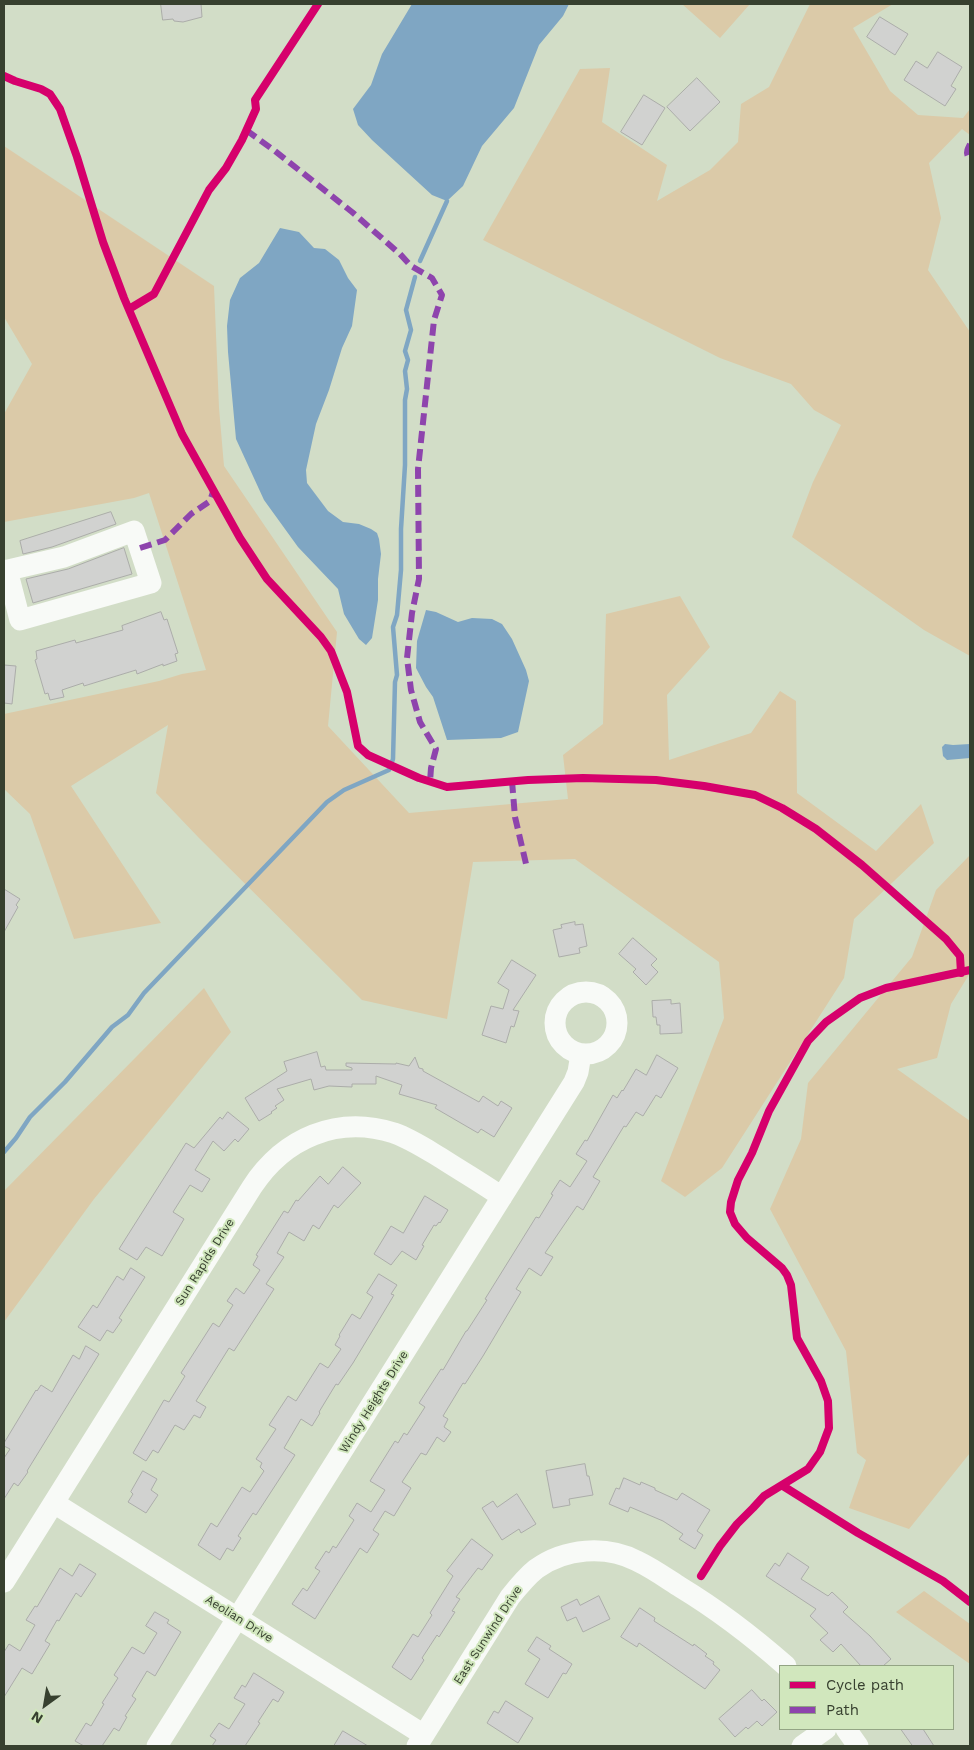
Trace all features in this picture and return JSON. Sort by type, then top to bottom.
[{"type":"street","points":[[134,531],[151,583],[20,620],[6,571],[64,557],[134,531]]},
{"type":"street","name":"Windy Heights Drive","points":[[158,1746],[574,1082],[581,1054]]},
{"type":"street","name":"Sun Rapids Drive","points":[[4,1582],[260,1175],[274,1159],[291,1146],[317,1133],[333,1129],[356,1127],[380,1129],[410,1140],[502,1196]]},
{"type":"street","name":"Aeolian Drive","points":[[54,1503],[238,1618],[420,1741]]},
{"type":"street","name":"East Sunwind Drive","points":[[420,1741],[510,1597],[537,1569],[552,1560],[570,1554],[597,1550],[611,1552],[637,1561],[716,1610],[785,1665]]},
{"type":"street","points":[[802,1746],[825,1730]]},
{"type":"street","points":[[847,1730],[858,1746]]},
{"type":"shaded area","points":[[682,4],[750,4],[720,38]]},
{"type":"shaded area","points":[[810,4],[893,4],[853,28],[890,91],[918,115],[963,118],[970,109],[970,135],[962,129],[929,163],[941,218],[928,270],[970,332],[970,656],[924,630],[792,537],[813,482],[841,425],[814,410],[791,384],[720,358],[483,240],[580,69],[610,68],[602,122],[667,165],[657,201],[710,170],[738,142],[741,104],[769,87]]},
{"type":"shaded area","points":[[4,146],[214,286],[219,408],[224,466],[337,632],[328,726],[409,813],[568,799],[563,755],[603,724],[606,614],[680,596],[710,647],[667,695],[669,760],[751,733],[780,691],[796,701],[797,793],[876,851],[921,804],[934,843],[854,919],[844,978],[722,1168],[685,1197],[661,1181],[724,1018],[719,962],[575,859],[473,862],[447,1019],[362,1000],[156,793],[168,725],[71,786],[161,923],[74,939],[30,814],[4,789],[4,714],[206,670],[149,493],[134,498],[4,522],[4,414],[32,364],[4,317]]},
{"type":"shaded area","points":[[970,855],[970,973],[951,1004],[937,1058],[897,1069],[970,1121],[970,1453],[909,1529],[849,1508],[866,1460],[857,1453],[846,1351],[770,1209],[801,1139],[808,1083],[912,957],[936,890]]},
{"type":"shaded area","points":[[204,988],[231,1032],[94,1199],[4,1322],[4,1191]]},
{"type":"shaded area","points":[[924,1591],[970,1624],[970,1664],[896,1612]]},
{"type":"water","points":[[412,4],[569,4],[563,16],[539,45],[514,108],[482,146],[463,186],[447,201],[432,195],[372,140],[358,125],[353,109],[371,85],[382,54]]},
{"type":"water","points":[[280,228],[299,232],[314,248],[325,249],[339,260],[348,278],[357,290],[352,326],[342,348],[316,424],[306,470],[307,483],[328,511],[343,522],[359,524],[377,533],[381,554],[378,600],[372,638],[366,645],[359,639],[344,614],[338,589],[298,547],[264,500],[236,439],[228,352],[227,326],[230,300],[240,278],[259,263]]},
{"type":"water","points":[[426,610],[436,612],[458,622],[472,618],[492,619],[502,624],[512,639],[529,681],[518,732],[501,738],[447,740],[433,697],[416,668],[417,641]]},
{"type":"water","points":[[945,744],[970,744],[970,758],[947,760],[943,756],[942,747]]},
{"type":"building","points":[[161,4],[201,4],[202,17],[183,22],[174,21],[173,19],[163,20]]},
{"type":"building","points":[[880,17],[908,34],[895,55],[867,37]]},
{"type":"building","points":[[938,52],[962,67],[951,86],[956,89],[945,106],[904,80],[916,61],[927,68]]},
{"type":"building","points":[[697,78],[720,102],[690,131],[667,107]]},
{"type":"building","points":[[644,95],[665,108],[642,145],[621,132]]},
{"type":"building","points":[[111,512],[116,524],[52,547],[23,554],[20,541]]},
{"type":"building","points":[[124,548],[132,574],[33,603],[26,579],[68,569]]},
{"type":"building","points":[[161,612],[164,620],[167,619],[178,653],[175,654],[177,661],[137,674],[136,670],[84,686],[83,683],[62,690],[64,697],[50,700],[48,693],[45,694],[35,660],[37,659],[36,651],[75,640],[76,643],[123,630],[122,626]]},
{"type":"building","points":[[4,665],[16,666],[12,704],[4,703]]},
{"type":"building","points":[[4,889],[20,899],[16,905],[18,907],[4,932]]},
{"type":"building","points":[[575,922],[575,925],[583,924],[587,946],[579,948],[580,953],[559,957],[553,930],[562,928],[561,925]]},
{"type":"building","points":[[633,938],[657,959],[651,965],[658,972],[646,985],[633,972],[636,969],[619,954]]},
{"type":"building","points":[[512,960],[536,975],[513,1010],[519,1011],[514,1027],[511,1026],[506,1043],[482,1035],[491,1006],[503,1009],[509,990],[498,983]]},
{"type":"building","points":[[671,1000],[671,1004],[680,1003],[682,1033],[660,1034],[660,1025],[657,1025],[656,1017],[653,1017],[652,1001]]},
{"type":"building","points":[[317,1052],[321,1067],[325,1066],[326,1070],[352,1070],[352,1068],[346,1066],[346,1063],[396,1063],[409,1066],[415,1057],[419,1068],[423,1069],[423,1071],[479,1102],[483,1096],[498,1106],[501,1101],[512,1108],[494,1137],[481,1129],[478,1133],[435,1108],[437,1105],[399,1094],[402,1085],[376,1076],[376,1084],[352,1084],[352,1087],[329,1086],[314,1090],[311,1079],[277,1089],[284,1100],[275,1106],[277,1108],[272,1113],[259,1121],[245,1098],[287,1071],[284,1062]]},
{"type":"building","points":[[657,1055],[678,1068],[661,1098],[656,1095],[643,1116],[636,1112],[626,1127],[624,1126],[593,1177],[600,1181],[583,1210],[577,1206],[545,1253],[553,1257],[541,1276],[529,1268],[516,1289],[521,1292],[483,1356],[465,1384],[463,1383],[443,1416],[448,1419],[444,1427],[451,1432],[444,1442],[437,1437],[426,1455],[421,1453],[402,1482],[411,1488],[394,1516],[385,1511],[373,1530],[379,1534],[367,1553],[360,1548],[315,1619],[292,1604],[303,1588],[307,1591],[320,1571],[315,1568],[326,1551],[329,1553],[333,1546],[336,1548],[354,1520],[349,1516],[357,1503],[371,1512],[385,1490],[370,1481],[395,1441],[398,1443],[404,1433],[407,1435],[425,1407],[419,1403],[441,1369],[443,1370],[536,1217],[539,1218],[560,1180],[570,1187],[587,1161],[576,1154],[585,1140],[587,1141],[613,1095],[617,1098],[636,1069],[646,1075]]},
{"type":"building","points":[[228,1112],[249,1129],[238,1142],[235,1139],[224,1151],[213,1141],[195,1170],[210,1179],[202,1192],[190,1185],[173,1212],[184,1219],[162,1256],[146,1247],[137,1260],[119,1249],[186,1143],[194,1148],[220,1117],[222,1119]]},
{"type":"building","points":[[343,1167],[361,1183],[338,1208],[334,1205],[319,1229],[313,1225],[304,1241],[289,1232],[277,1253],[284,1257],[266,1284],[274,1289],[234,1351],[229,1348],[196,1401],[206,1407],[200,1418],[194,1415],[184,1430],[175,1425],[158,1453],[153,1450],[146,1461],[133,1453],[164,1400],[169,1402],[185,1376],[181,1373],[213,1323],[219,1327],[233,1305],[227,1301],[236,1288],[244,1294],[260,1270],[253,1265],[258,1256],[256,1255],[284,1211],[288,1213],[296,1200],[298,1201],[320,1176],[328,1184]]},
{"type":"building","points":[[425,1196],[448,1210],[440,1223],[436,1226],[434,1225],[422,1245],[424,1246],[416,1260],[402,1251],[391,1265],[374,1254],[391,1226],[403,1233]]},
{"type":"building","points":[[131,1268],[145,1277],[119,1318],[122,1320],[113,1333],[107,1330],[100,1341],[78,1327],[93,1305],[97,1308],[117,1276],[123,1280]]},
{"type":"building","points":[[379,1274],[397,1285],[391,1294],[394,1295],[353,1363],[338,1385],[336,1384],[312,1426],[301,1419],[284,1448],[295,1455],[256,1515],[253,1513],[238,1536],[241,1538],[233,1551],[227,1548],[220,1560],[198,1545],[211,1523],[217,1527],[242,1487],[250,1492],[264,1471],[260,1467],[262,1463],[256,1459],[276,1429],[269,1425],[288,1396],[296,1401],[320,1363],[328,1368],[341,1349],[335,1345],[339,1335],[352,1314],[360,1319],[373,1297],[367,1293]]},
{"type":"building","points":[[86,1346],[99,1354],[28,1472],[18,1486],[14,1483],[4,1499],[4,1458],[10,1449],[4,1446],[4,1443],[36,1390],[41,1385],[52,1392],[73,1355],[79,1359]]},
{"type":"building","points":[[585,1464],[593,1495],[569,1499],[570,1505],[553,1508],[546,1471]]},
{"type":"building","points":[[143,1471],[157,1479],[151,1490],[158,1495],[146,1513],[128,1502],[133,1494],[131,1492]]},
{"type":"building","points":[[624,1478],[640,1485],[641,1482],[677,1500],[682,1493],[710,1510],[697,1531],[703,1535],[695,1549],[679,1539],[683,1534],[663,1521],[630,1507],[628,1512],[609,1504],[616,1488],[619,1489]]},
{"type":"building","points":[[517,1494],[536,1524],[521,1533],[519,1529],[502,1540],[482,1508],[493,1501],[497,1507]]},
{"type":"building","points":[[472,1539],[493,1555],[482,1570],[478,1568],[456,1597],[460,1599],[452,1611],[455,1612],[439,1637],[437,1635],[422,1658],[424,1660],[411,1680],[392,1667],[413,1634],[418,1637],[432,1615],[430,1613],[453,1576],[447,1571]]},
{"type":"building","points":[[788,1553],[809,1567],[801,1579],[828,1596],[832,1592],[848,1607],[843,1612],[870,1636],[891,1659],[884,1665],[860,1665],[841,1644],[833,1652],[820,1640],[828,1633],[810,1616],[816,1609],[766,1576],[775,1563],[779,1566]]},
{"type":"building","points":[[80,1564],[96,1574],[81,1597],[76,1593],[59,1621],[57,1620],[45,1641],[50,1644],[32,1674],[22,1668],[4,1697],[4,1652],[9,1644],[20,1651],[35,1625],[26,1620],[35,1606],[37,1607],[60,1568],[72,1576]]},
{"type":"building","points":[[599,1596],[610,1619],[583,1632],[576,1617],[567,1621],[561,1607],[577,1599],[580,1605]]},
{"type":"building","points":[[640,1608],[655,1618],[654,1621],[693,1646],[694,1644],[707,1654],[705,1656],[714,1662],[713,1664],[720,1670],[705,1689],[639,1643],[637,1647],[621,1637]]},
{"type":"building","points":[[155,1612],[169,1620],[167,1623],[181,1632],[155,1676],[147,1671],[132,1696],[136,1699],[125,1716],[127,1717],[119,1731],[114,1728],[102,1746],[84,1746],[75,1741],[86,1723],[91,1726],[104,1704],[102,1703],[118,1678],[114,1675],[132,1647],[144,1654],[157,1633],[146,1626]]},
{"type":"building","points":[[537,1637],[551,1646],[549,1649],[572,1664],[566,1674],[563,1673],[548,1698],[525,1684],[540,1659],[528,1651]]},
{"type":"building","points":[[254,1673],[284,1692],[278,1702],[273,1699],[245,1746],[212,1746],[216,1740],[210,1736],[219,1723],[229,1729],[245,1704],[234,1698],[242,1685],[245,1687]]},
{"type":"building","points":[[752,1690],[762,1701],[764,1699],[777,1712],[762,1726],[757,1721],[748,1729],[746,1727],[735,1737],[719,1719]]},
{"type":"building","points":[[506,1701],[533,1718],[518,1743],[487,1723],[494,1711],[498,1713]]},
{"type":"building","points":[[902,1730],[924,1730],[934,1746],[913,1746]]},
{"type":"building","points":[[343,1731],[368,1746],[334,1746]]},
{"type":"waterway","points":[[420,261],[447,201]]},
{"type":"waterway","points":[[4,1152],[30,1117],[65,1082],[112,1027],[128,1015],[144,993],[327,802],[344,790],[389,770],[393,759],[395,682],[397,675],[393,627],[397,615],[401,570],[401,529],[405,465],[405,400],[407,389],[405,371],[408,360],[405,351],[411,330],[406,310],[415,277]]},
{"type":"marked path","points":[[246,130],[352,212],[411,266],[432,278],[442,295],[434,320],[418,469],[419,579],[412,613],[407,658],[411,690],[420,722],[436,749],[431,768],[430,782]]},
{"type":"marked path","points":[[970,144],[967,152],[970,159]]},
{"type":"marked path","points":[[140,548],[165,540],[191,514],[210,501],[213,492]]},
{"type":"marked path","points":[[512,781],[515,817],[527,868]]},
{"type":"cycle path","points":[[129,309],[154,294],[209,190],[226,168],[242,140],[256,109],[255,100],[318,4]]},
{"type":"cycle path","points":[[4,76],[50,94],[60,109],[103,242],[124,298],[182,434],[240,538],[267,579],[321,637],[331,651],[347,692],[358,746],[368,755],[419,778],[447,787],[528,780],[583,778],[656,780],[755,795],[782,808],[816,829],[862,865],[946,939],[960,956],[961,973]]},
{"type":"cycle path","points":[[701,1576],[737,1524],[764,1496],[808,1469],[820,1452],[829,1428],[828,1401],[821,1381],[797,1338],[791,1285],[787,1275],[782,1268],[747,1238],[735,1224],[730,1212],[738,1180],[752,1153],[769,1111],[808,1041],[826,1022],[860,998],[886,988],[970,970]]},
{"type":"cycle path","points":[[783,1486],[858,1533],[943,1581],[970,1602]]}]
